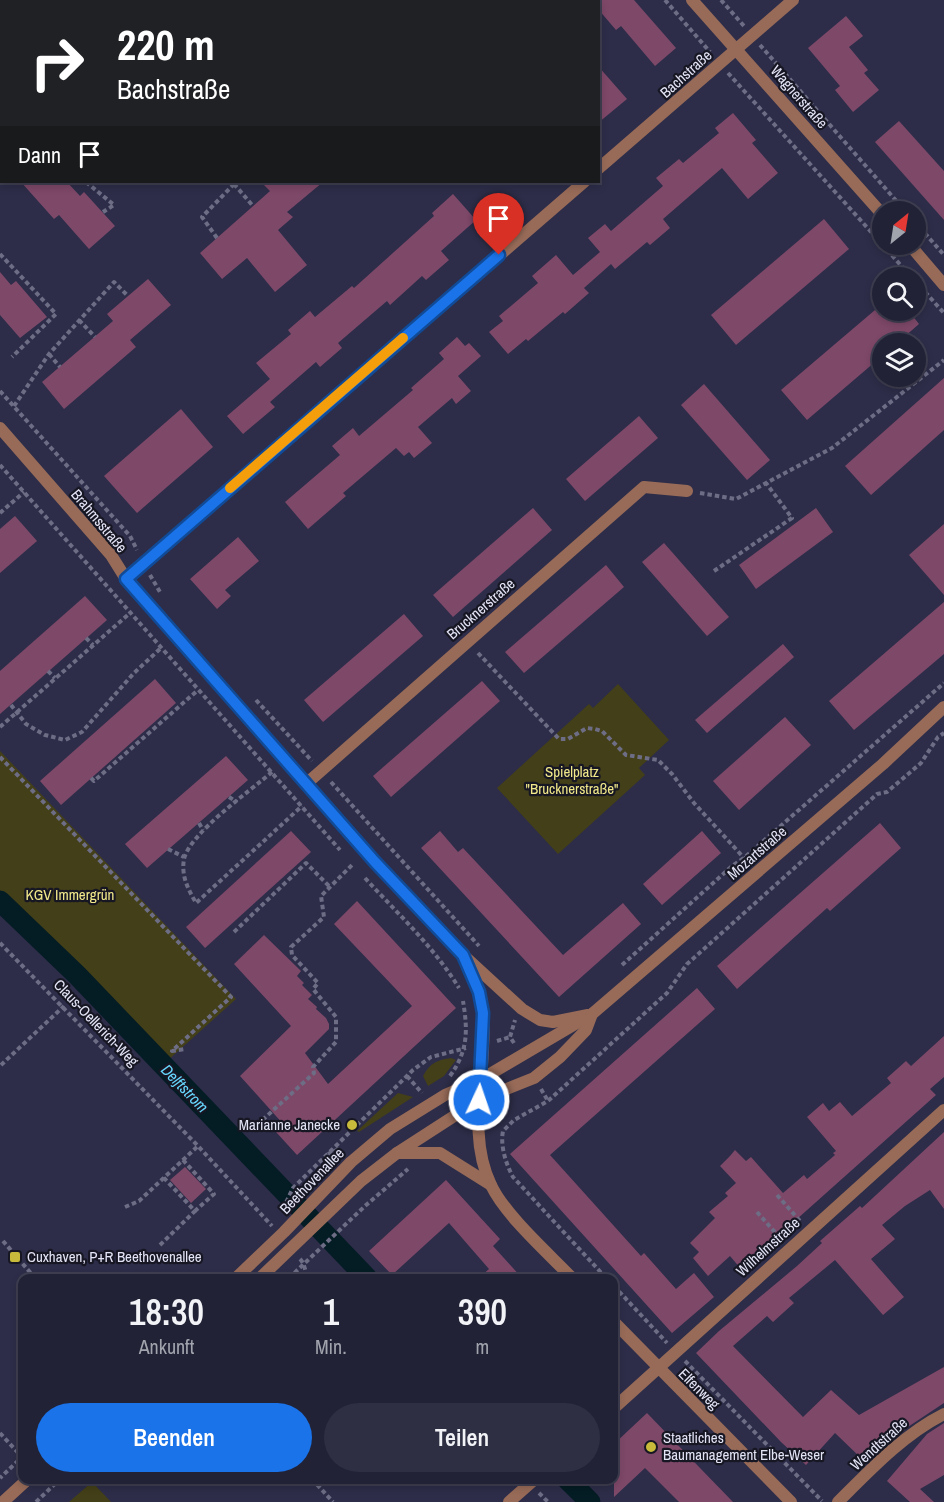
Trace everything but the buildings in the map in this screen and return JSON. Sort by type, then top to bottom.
[{"type":"street","name":"Wagnerstraße","points":[[692,0],[872,203]]},
{"type":"street","name":"Bachstraße","points":[[600,167],[793,0]]},
{"type":"street","points":[[126,579],[583,183]]},
{"type":"street","points":[[918,255],[944,285]]},
{"type":"street","name":"Brahmsstraße","points":[[0,428],[111,555],[126,579],[306,784],[375,862],[463,955],[522,1009],[540,1020],[553,1022],[592,1014]]},
{"type":"street","name":"Brucknerstraße","points":[[306,784],[644,487],[687,492]]},
{"type":"street","name":"Mozartstraße","points":[[480,1080],[592,1014],[883,764],[942,710]]},
{"type":"street","name":"Brahmsstraße","points":[[463,955],[479,992],[483,1013],[479,1100]]},
{"type":"street","name":"Mozartstraße","points":[[479,1100],[534,1078],[560,1057],[586,1030],[592,1014]]},
{"type":"street","name":"Beethovenallee","points":[[240,1274],[351,1162],[390,1129],[445,1095],[480,1080]]},
{"type":"street","points":[[264,1274],[361,1181],[397,1153],[479,1100]]},
{"type":"street","points":[[479,1100],[480,1151],[491,1185],[505,1207],[568,1274]]},
{"type":"street","name":"Wilhelmstraße","points":[[618,1404],[944,1110]]},
{"type":"street","points":[[397,1153],[440,1153],[491,1185]]},
{"type":"street","name":"Elfenweg","points":[[618,1326],[790,1502]]},
{"type":"street","name":"Wendtstraße","points":[[838,1502],[923,1425],[944,1414]]},
{"type":"street","points":[[3,1502],[23,1484]]},
{"type":"street","points":[[509,1502],[529,1484]]},
{"type":"path","points":[[665,0],[872,233]]},
{"type":"path","points":[[721,0],[896,201]]},
{"type":"path","points":[[87,183],[114,204],[103,212]]},
{"type":"path","points":[[218,238],[202,217],[235,183],[253,206]]},
{"type":"path","points":[[926,235],[944,255]]},
{"type":"path","points":[[0,254],[56,314],[12,357]]},
{"type":"path","points":[[892,255],[903,267]]},
{"type":"path","points":[[14,406],[49,354],[114,282],[128,296]]},
{"type":"path","points":[[926,293],[944,313]]},
{"type":"path","points":[[80,320],[94,337]]},
{"type":"path","points":[[49,354],[60,367]]},
{"type":"path","points":[[687,492],[736,499],[832,448],[944,360]]},
{"type":"path","points":[[0,391],[130,536],[165,602]]},
{"type":"path","points":[[0,465],[353,864],[424,940],[446,967],[461,992],[466,1018],[465,1048],[431,1057],[407,1076],[292,1188],[285,1206]]},
{"type":"path","points":[[714,571],[792,518],[766,483]]},
{"type":"path","points":[[0,513],[24,492]]},
{"type":"path","points":[[0,727],[130,613]]},
{"type":"path","points":[[86,638],[93,645]]},
{"type":"path","points":[[467,641],[558,739],[568,738],[587,728],[595,729],[602,731],[626,755],[658,760],[744,858]]},
{"type":"path","points":[[11,705],[26,724],[45,735],[65,740],[82,732],[134,673],[161,648]]},
{"type":"path","points":[[48,671],[55,678]]},
{"type":"path","points":[[621,966],[732,866],[944,683]]},
{"type":"path","points":[[91,778],[94,781],[161,719],[198,690]]},
{"type":"path","points":[[253,696],[486,954]]},
{"type":"path","points":[[602,1274],[513,1177],[503,1148],[503,1131],[514,1120],[548,1101],[667,993],[687,964],[754,902],[877,794],[887,792],[921,763],[938,737],[944,733]]},
{"type":"path","points":[[0,757],[231,998],[172,1051],[185,1049]]},
{"type":"path","points":[[272,772],[203,830],[184,857],[186,886],[196,903],[302,806]]},
{"type":"path","points":[[229,796],[237,802]]},
{"type":"path","points":[[199,823],[203,830]]},
{"type":"path","points":[[168,849],[184,857]]},
{"type":"path","points":[[234,933],[306,863],[330,887]]},
{"type":"path","points":[[257,1125],[314,1072],[313,1067],[336,1042],[336,1017],[313,989],[318,983],[292,956],[291,947],[324,917],[321,896],[353,864]]},
{"type":"path","name":"Claus-Oellerich-Weg","points":[[0,943],[64,1006],[272,1226]]},
{"type":"path","points":[[1,1065],[64,1006]]},
{"type":"path","points":[[407,1076],[424,1096]]},
{"type":"path","points":[[125,1207],[139,1201],[198,1146]]},
{"type":"path","points":[[160,1245],[214,1194],[183,1160]]},
{"type":"path","points":[[293,1274],[412,1166]]},
{"type":"path","points":[[164,1177],[195,1211]]},
{"type":"path","points":[[777,1195],[808,1231]]},
{"type":"path","points":[[757,1212],[789,1248]]},
{"type":"path","points":[[3,1241],[32,1274]]},
{"type":"path","points":[[304,1264],[305,1274]]},
{"type":"path","points":[[618,1290],[823,1502]]},
{"type":"path","points":[[0,1433],[18,1453]]},
{"type":"path","points":[[0,1478],[18,1461]]},
{"type":"path","points":[[36,1502],[55,1484]]},
{"type":"path","points":[[317,1484],[333,1502]]},
{"type":"green space","name":"Spielplatz \"Brucknerstraße\"","points":[[618,684],[669,740],[639,768],[645,775],[558,854],[497,788],[589,704],[593,708]]},
{"type":"green space","name":"KGV Immergrün","points":[[0,751],[236,999],[166,1062],[0,893]]},
{"type":"green space","points":[[451,1058],[456,1060],[444,1076],[428,1086],[423,1076],[428,1068],[438,1061]]},
{"type":"green space","points":[[398,1093],[413,1097],[359,1132],[357,1131]]},
{"type":"green space","points":[[90,1484],[94,1484],[111,1502],[69,1502]]},
{"type":"waterway","name":"Delftstrom","points":[[0,901],[77,975],[363,1274]]},
{"type":"waterway","name":"Delftstrom","points":[[572,1484],[590,1502]]},
{"type":"slow traffic","points":[[230,488],[403,338]]},
{"type":"place","name":"Marianne Janecke","points":[[352,1125]]},
{"type":"place","name":"Cuxhaven, P+R Beethovenallee","points":[[15,1257]]},
{"type":"place","name":"Staatliches Baumanagement Elbe-Weser","points":[[651,1447]]},
{"type":"route","points":[[479,1100],[483,1013],[479,992],[463,955],[375,862],[126,579],[499,255]]}]
